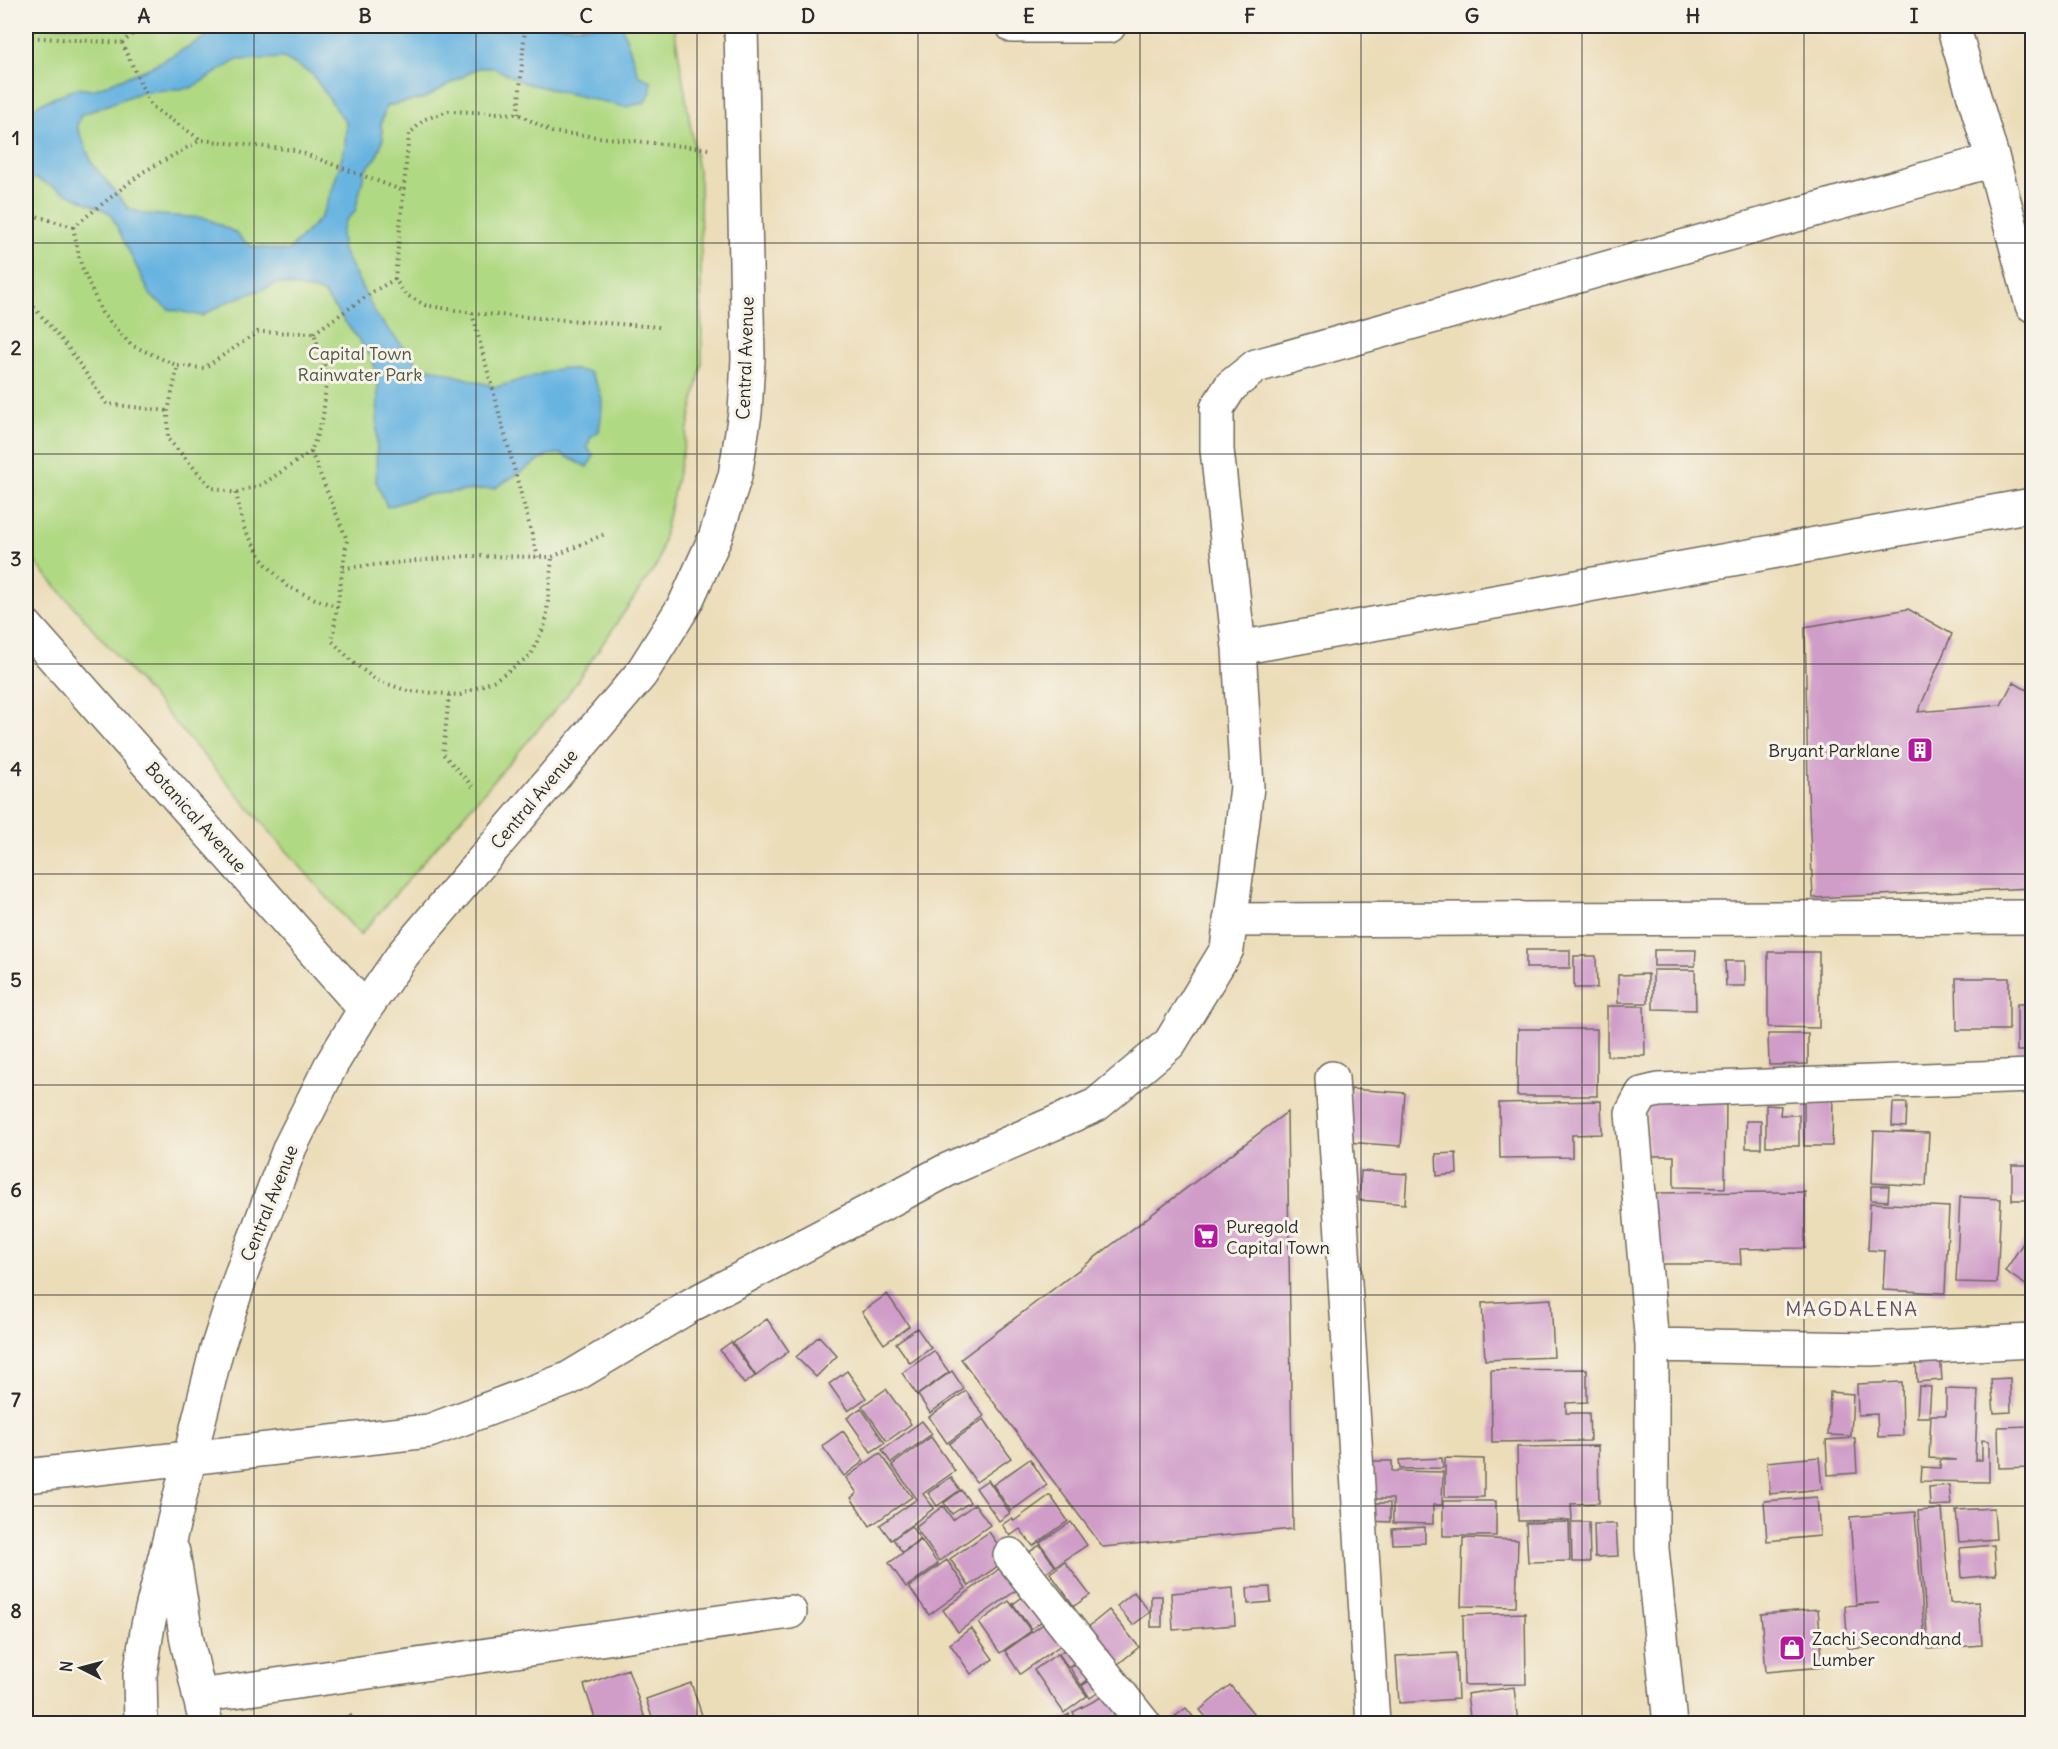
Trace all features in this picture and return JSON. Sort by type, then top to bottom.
[{"type":"street","name":"Central Avenue","points":[[141,1724],[140,1675],[148,1625],[216,1353],[238,1282],[290,1147],[331,1065],[365,1009],[404,953],[641,674],[685,604],[715,538],[735,476],[745,413],[748,360],[741,26]]},
{"type":"street","points":[[1013,26],[1109,26]]},
{"type":"street","points":[[1953,26],[1993,160],[2032,305]]},
{"type":"street","points":[[26,1476],[429,1431],[568,1379],[693,1304],[947,1170],[1096,1105],[1170,1043],[1227,949],[1247,787],[1239,648],[1217,450],[1217,408],[1231,386],[1256,366],[1993,160]]},
{"type":"street","points":[[1239,648],[2032,505]]},
{"type":"street","name":"Botanical Avenue","points":[[26,626],[365,1009]]},
{"type":"street","points":[[1230,920],[2032,917]]},
{"type":"street","points":[[1670,1724],[1652,1549],[1652,1346],[1632,1113],[1642,1094],[1658,1090],[2032,1076]]},
{"type":"street","points":[[1332,1078],[1373,1724]]},
{"type":"street","points":[[1652,1346],[1871,1349],[2032,1341]]},
{"type":"street","name":"Central Avenue","points":[[171,1538],[187,1641],[202,1710]]},
{"type":"street","points":[[1010,1555],[1144,1724]]},
{"type":"street","points":[[202,1710],[790,1612]]},
{"type":"path","points":[[26,37],[122,43],[142,26]]},
{"type":"path","points":[[518,114],[525,26]]},
{"type":"path","points":[[122,43],[151,106],[201,140],[294,150],[404,191]]},
{"type":"path","points":[[659,327],[472,313],[425,305],[405,294],[395,279],[409,134],[425,119],[450,111],[518,114],[552,132],[710,149]]},
{"type":"path","points":[[73,226],[143,172],[201,140]]},
{"type":"path","points":[[26,213],[73,226]]},
{"type":"path","points":[[73,226],[81,266],[102,313],[131,345],[178,366],[204,368],[258,332],[314,333],[395,279]]},
{"type":"path","points":[[26,298],[67,346],[107,404],[168,411]]},
{"type":"path","points":[[472,313],[537,557]]},
{"type":"path","points":[[178,366],[168,411],[168,439],[212,488],[236,493],[263,484],[311,452],[323,417],[327,374],[314,333]]},
{"type":"path","points":[[311,452],[347,540],[332,641],[354,663],[376,680],[408,691],[460,695],[495,680],[531,655],[546,622],[552,557]]},
{"type":"path","points":[[236,493],[244,528],[264,562],[287,586],[338,607]]},
{"type":"path","points":[[343,568],[467,556],[552,557],[605,534]]},
{"type":"path","points":[[450,695],[443,753],[474,788]]},
{"type":"green space","name":"Capital Town Rainwater Park","points":[[26,26],[674,26],[700,183],[702,364],[658,563],[566,697],[360,935],[26,552]]},
{"type":"water","points":[[226,26],[622,26],[639,76],[651,81],[651,92],[644,103],[625,107],[525,83],[494,68],[478,68],[425,98],[386,106],[381,124],[383,139],[377,157],[365,170],[355,212],[345,221],[341,234],[343,251],[377,316],[419,365],[496,387],[561,368],[589,372],[601,394],[602,407],[599,431],[591,437],[587,447],[594,456],[587,467],[561,454],[548,455],[495,488],[425,495],[387,507],[376,481],[378,379],[372,357],[323,293],[280,283],[227,302],[202,316],[169,309],[151,296],[110,213],[35,178],[26,185],[26,115],[39,104],[77,88],[93,90],[149,68]],"holes":[[[284,58],[312,74],[346,123],[345,146],[333,188],[321,217],[288,251],[250,246],[234,232],[206,218],[144,214],[128,208],[92,163],[77,126],[81,115],[141,92],[191,88],[237,60]]]},
{"type":"building","name":"Bryant Parklane","points":[[1908,609],[1952,634],[1918,712],[2001,705],[2013,682],[2032,693],[2032,888],[1813,898],[1805,627]]},
{"type":"building","points":[[1526,950],[1570,950],[1570,968],[1526,968]]},
{"type":"building","points":[[1654,950],[1696,950],[1695,966],[1654,966]]},
{"type":"building","points":[[1768,952],[1819,952],[1819,1028],[1768,1027]]},
{"type":"building","points":[[1574,956],[1596,956],[1597,988],[1574,988]]},
{"type":"building","points":[[2029,960],[2032,960],[2032,1051],[2017,1051],[2017,1004],[2029,1004]]},
{"type":"building","points":[[1725,961],[1745,961],[1745,986],[1726,986]]},
{"type":"building","points":[[1653,970],[1695,970],[1696,1010],[1653,1009]]},
{"type":"building","points":[[1648,974],[1648,1003],[1618,1003],[1618,975]]},
{"type":"building","points":[[1956,978],[2009,978],[2009,1030],[1957,1030]]},
{"type":"building","points":[[1607,1006],[1644,1006],[1645,1056],[1607,1056]]},
{"type":"building","points":[[1518,1029],[1597,1029],[1597,1096],[1517,1096]]},
{"type":"building","points":[[1768,1034],[1808,1034],[1808,1064],[1769,1065]]},
{"type":"building","points":[[1351,1089],[1405,1093],[1401,1146],[1346,1142]]},
{"type":"building","points":[[2028,1089],[2032,1089],[2032,1136],[2028,1136]]},
{"type":"building","points":[[1804,1094],[1833,1094],[1832,1146],[1804,1146]]},
{"type":"building","points":[[1648,1098],[1726,1098],[1725,1188],[1674,1187],[1674,1156],[1648,1156]]},
{"type":"building","points":[[1601,1101],[1602,1134],[1572,1135],[1572,1157],[1500,1158],[1499,1103]]},
{"type":"building","points":[[1893,1103],[1907,1103],[1906,1127],[1892,1126]]},
{"type":"building","points":[[1766,1105],[1781,1106],[1780,1115],[1799,1115],[1799,1146],[1766,1146]]},
{"type":"building","name":"Puregold Capital Town","points":[[1287,1112],[1293,1529],[1103,1547],[961,1359]]},
{"type":"building","points":[[1746,1121],[1761,1121],[1761,1148],[1746,1148]]},
{"type":"building","points":[[1874,1131],[1929,1133],[1926,1186],[1872,1183]]},
{"type":"building","points":[[1456,1153],[1457,1174],[1437,1176],[1436,1154]]},
{"type":"building","points":[[2012,1165],[2032,1165],[2032,1200],[2012,1200]]},
{"type":"building","points":[[1361,1171],[1407,1174],[1405,1204],[1359,1200]]},
{"type":"building","points":[[1871,1186],[1889,1186],[1888,1201],[1871,1200]]},
{"type":"building","points":[[1805,1192],[1805,1248],[1740,1249],[1741,1264],[1650,1264],[1650,1193]]},
{"type":"building","points":[[1960,1197],[2001,1199],[1997,1283],[1956,1282]]},
{"type":"building","points":[[1870,1203],[1949,1207],[1945,1293],[1883,1290],[1885,1251],[1868,1250]]},
{"type":"building","points":[[2030,1232],[2032,1234],[2032,1289],[2005,1271]]},
{"type":"building","points":[[887,1294],[909,1326],[884,1344],[862,1312]]},
{"type":"building","points":[[1551,1299],[1554,1357],[1485,1360],[1482,1303]]},
{"type":"building","points":[[767,1319],[789,1351],[756,1376],[733,1343]]},
{"type":"building","points":[[917,1328],[931,1348],[910,1363],[896,1343]]},
{"type":"building","points":[[819,1336],[837,1356],[816,1377],[796,1357]]},
{"type":"building","points":[[731,1342],[755,1376],[744,1384],[720,1350]]},
{"type":"building","points":[[934,1351],[949,1372],[917,1395],[902,1373]]},
{"type":"building","points":[[1940,1354],[1942,1380],[1917,1382],[1916,1356]]},
{"type":"building","points":[[1587,1369],[1587,1402],[1566,1403],[1566,1413],[1589,1413],[1590,1441],[1492,1442],[1491,1370]]},
{"type":"building","points":[[847,1371],[866,1398],[848,1411],[829,1384]]},
{"type":"building","points":[[952,1371],[964,1389],[930,1413],[918,1395]]},
{"type":"building","points":[[2010,1378],[2011,1412],[1994,1413],[1991,1379]]},
{"type":"building","points":[[1902,1382],[1903,1436],[1878,1437],[1877,1414],[1858,1415],[1857,1384]]},
{"type":"building","points":[[1919,1386],[1931,1387],[1929,1417],[1917,1417]]},
{"type":"building","points":[[886,1389],[911,1424],[887,1441],[862,1406]]},
{"type":"building","points":[[1946,1389],[1978,1390],[1975,1460],[1982,1460],[1982,1440],[1989,1441],[1989,1482],[1921,1481],[1922,1467],[1940,1468],[1940,1460],[1957,1460],[1929,1458],[1931,1415],[1946,1415]]},
{"type":"building","points":[[966,1391],[984,1416],[947,1443],[929,1417]]},
{"type":"building","points":[[1830,1392],[1853,1394],[1851,1436],[1828,1435]]},
{"type":"building","points":[[861,1408],[885,1443],[871,1452],[847,1418]]},
{"type":"building","points":[[984,1419],[1011,1458],[976,1482],[949,1444]]},
{"type":"building","points":[[922,1421],[932,1434],[891,1463],[882,1450]]},
{"type":"building","points":[[2032,1426],[2032,1467],[1999,1468],[1998,1427]]},
{"type":"building","points":[[843,1431],[864,1461],[844,1476],[822,1446]]},
{"type":"building","points":[[931,1437],[955,1471],[923,1494],[934,1508],[891,1540],[880,1525],[917,1499],[892,1465]]},
{"type":"building","points":[[1855,1438],[1857,1473],[1828,1475],[1826,1440]]},
{"type":"building","points":[[1598,1446],[1599,1503],[1571,1504],[1572,1520],[1518,1521],[1517,1447]]},
{"type":"building","points":[[880,1453],[912,1497],[870,1526],[851,1498],[857,1493],[846,1478]]},
{"type":"building","points":[[1819,1457],[1822,1489],[1770,1494],[1767,1462]]},
{"type":"building","points":[[1442,1458],[1443,1468],[1400,1469],[1399,1460]]},
{"type":"building","points":[[1445,1458],[1484,1459],[1484,1497],[1445,1497]]},
{"type":"building","points":[[1030,1459],[1047,1485],[1011,1511],[993,1485]]},
{"type":"building","points":[[1367,1461],[1392,1461],[1392,1471],[1443,1472],[1442,1505],[1433,1505],[1433,1524],[1393,1523],[1393,1499],[1366,1499]]},
{"type":"building","points":[[951,1477],[960,1490],[937,1506],[928,1493]]},
{"type":"building","points":[[988,1480],[1010,1513],[999,1521],[976,1488]]},
{"type":"building","points":[[1949,1485],[1951,1505],[1930,1506],[1929,1487]]},
{"type":"building","points":[[961,1490],[970,1502],[952,1514],[944,1503]]},
{"type":"building","points":[[1050,1495],[1068,1521],[1033,1546],[1020,1529],[1010,1536],[1002,1525],[1012,1518],[1014,1521]]},
{"type":"building","points":[[1817,1497],[1820,1536],[1767,1541],[1764,1501]]},
{"type":"building","points":[[1443,1501],[1496,1501],[1496,1536],[1443,1536]]},
{"type":"building","points":[[1368,1503],[1390,1503],[1390,1522],[1368,1521]]},
{"type":"building","points":[[975,1504],[990,1525],[939,1561],[915,1527],[943,1506],[953,1520]]},
{"type":"building","points":[[1994,1508],[1996,1539],[1959,1542],[1956,1510]]},
{"type":"building","points":[[1942,1509],[1950,1603],[1979,1602],[1982,1645],[1928,1649],[1918,1511]]},
{"type":"building","points":[[1915,1512],[1925,1643],[1848,1649],[1845,1606],[1879,1603],[1856,1604],[1850,1517]]},
{"type":"building","points":[[1071,1522],[1087,1545],[1056,1566],[1040,1543]]},
{"type":"building","points":[[1569,1522],[1570,1561],[1528,1562],[1526,1523]]},
{"type":"building","points":[[1571,1522],[1589,1522],[1590,1562],[1572,1562]]},
{"type":"building","points":[[1594,1524],[1616,1524],[1618,1556],[1595,1557]]},
{"type":"building","points":[[911,1526],[920,1539],[902,1552],[893,1539]]},
{"type":"building","points":[[1425,1527],[1425,1543],[1393,1544],[1392,1529]]},
{"type":"building","points":[[989,1532],[1008,1559],[969,1586],[950,1559]]},
{"type":"building","points":[[1463,1538],[1518,1540],[1516,1607],[1461,1606]]},
{"type":"building","points":[[921,1540],[938,1564],[906,1587],[889,1563]]},
{"type":"building","points":[[1040,1545],[1055,1566],[1041,1576],[1026,1554]]},
{"type":"building","points":[[1994,1545],[1996,1575],[1962,1578],[1960,1548]]},
{"type":"building","points":[[947,1560],[966,1588],[929,1615],[909,1587]]},
{"type":"building","points":[[1065,1562],[1090,1595],[1074,1606],[1050,1573]]},
{"type":"building","points":[[1002,1567],[1018,1589],[958,1632],[943,1610]]},
{"type":"building","points":[[1270,1587],[1271,1602],[1248,1604],[1247,1588]]},
{"type":"building","points":[[1233,1588],[1235,1625],[1173,1630],[1171,1593]]},
{"type":"building","points":[[1031,1591],[1049,1616],[1031,1629],[1013,1604]]},
{"type":"building","points":[[1134,1592],[1150,1612],[1133,1625],[1117,1606]]},
{"type":"building","points":[[1151,1596],[1162,1596],[1162,1627],[1151,1627]]},
{"type":"building","points":[[1009,1601],[1031,1631],[1000,1653],[979,1623]]},
{"type":"building","points":[[1818,1609],[1823,1667],[1766,1672],[1761,1614]]},
{"type":"building","points":[[1109,1610],[1139,1647],[1117,1665],[1087,1628]]},
{"type":"building","points":[[1525,1613],[1526,1684],[1464,1685],[1463,1615]]},
{"type":"building","points":[[1052,1618],[1068,1640],[1020,1674],[1005,1651]]},
{"type":"building","points":[[971,1628],[993,1659],[971,1674],[950,1644]]},
{"type":"building","points":[[1074,1643],[1084,1656],[1068,1667],[1059,1654]]},
{"type":"building","points":[[1456,1653],[1458,1699],[1399,1703],[1396,1656]]},
{"type":"building","points":[[1057,1654],[1087,1696],[1064,1713],[1034,1670]]},
{"type":"building","points":[[1084,1657],[1096,1674],[1081,1685],[1070,1668]]},
{"type":"building","points":[[628,1669],[647,1724],[597,1724],[584,1685]]},
{"type":"building","points":[[1098,1675],[1106,1687],[1090,1698],[1082,1686]]},
{"type":"building","points":[[691,1683],[705,1724],[654,1724],[646,1699]]},
{"type":"building","points":[[1230,1685],[1262,1724],[1212,1724],[1200,1710]]},
{"type":"building","points":[[1514,1687],[1518,1724],[1471,1724],[1467,1694]]},
{"type":"building","points":[[1109,1693],[1119,1713],[1100,1724],[1079,1724],[1073,1712]]},
{"type":"building","points":[[1186,1708],[1199,1724],[1178,1724],[1173,1718]]},
{"type":"building","points":[[1069,1714],[1074,1724],[1052,1724]]},
{"type":"building","points":[[351,1715],[355,1724],[330,1724],[330,1723]]},
{"type":"place","name":"Bryant Parklane","points":[[1920,750]]},
{"type":"place","name":"Puregold Capital Town","points":[[1206,1236]]},
{"type":"place","name":"Zachi Secondhand Lumber","points":[[1792,1648]]},
{"type":"district","name":"MAGDALENA","points":[[1852,1308]]}]
